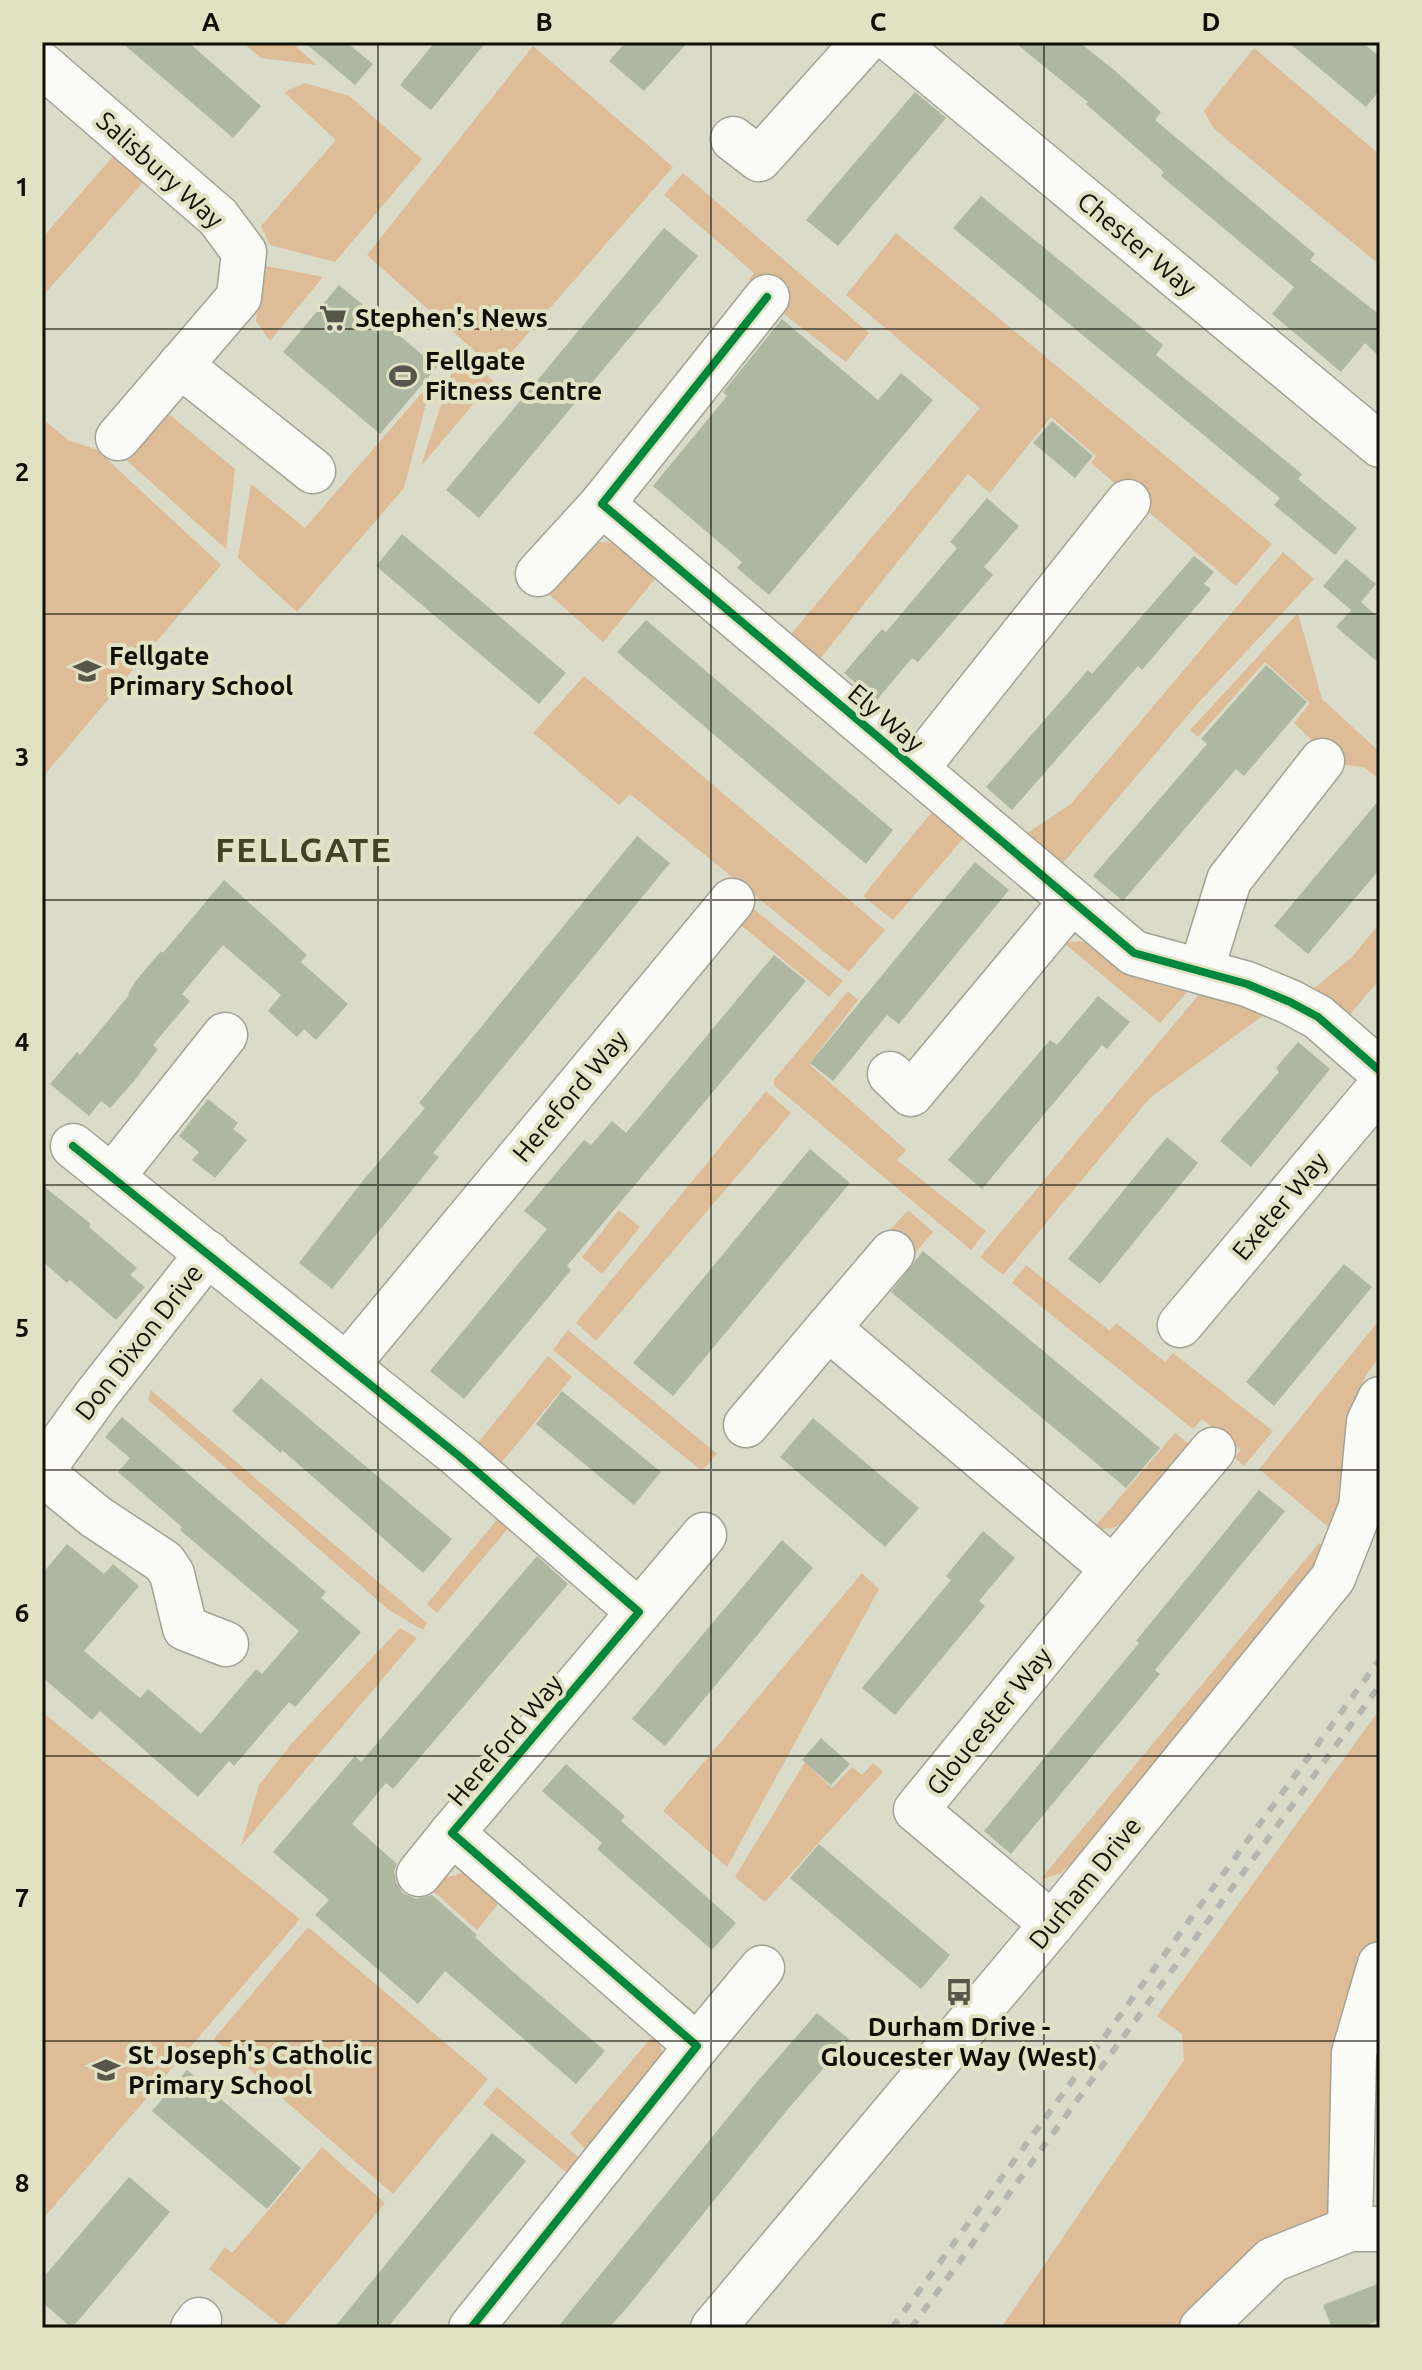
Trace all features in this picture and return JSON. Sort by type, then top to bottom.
[{"type":"street","points":[[733,139],[759,159],[864,42]]},
{"type":"street","name":"Chester Way","points":[[894,42],[1380,445]]},
{"type":"street","name":"Salisbury Way","points":[[42,65],[218,217],[244,252],[239,297],[118,438]]},
{"type":"street","points":[[538,574],[602,504],[767,297]]},
{"type":"street","points":[[180,365],[313,471]]},
{"type":"street","name":"Ely Way","points":[[916,769],[1128,502]]},
{"type":"street","name":"Ely Way","points":[[602,504],[1134,953],[1247,984],[1290,1002],[1318,1017],[1380,1071]]},
{"type":"street","points":[[1201,971],[1229,880],[1322,761]]},
{"type":"street","name":"Hereford Way","points":[[347,1365],[732,901]]},
{"type":"street","points":[[890,1074],[911,1094],[1072,901]]},
{"type":"street","points":[[112,1177],[225,1035]]},
{"type":"street","name":"Exeter Way","points":[[1180,1325],[1380,1087]]},
{"type":"street","points":[[73,1146],[459,1456],[639,1612]]},
{"type":"street","name":"Don Dixon Drive","points":[[208,1253],[97,1394],[42,1472],[96,1517],[164,1562],[172,1574],[185,1628],[226,1644]]},
{"type":"street","points":[[746,1425],[892,1253]]},
{"type":"street","points":[[828,1328],[1113,1569]]},
{"type":"street","name":"Durham Drive","points":[[713,2328],[1052,1924],[1333,1578],[1361,1507],[1369,1422],[1380,1399]]},
{"type":"street","name":"Gloucester Way","points":[[1052,1924],[916,1810],[1213,1450]]},
{"type":"street","name":"Hereford Way","points":[[419,1874],[704,1535]]},
{"type":"street","name":"Hereford Way","points":[[452,1833],[697,2046]]},
{"type":"street","points":[[1202,2328],[1272,2260],[1365,2229],[1354,2053],[1380,1964]]},
{"type":"street","points":[[471,2328],[762,1968]]},
{"type":"shaded area","points":[[242,42],[291,42],[317,65],[261,58]]},
{"type":"shaded area","points":[[533,46],[673,167],[496,370],[367,255]]},
{"type":"shaded area","points":[[1254,48],[1380,155],[1380,265],[1214,129],[1204,111]]},
{"type":"shaded area","points":[[305,83],[349,96],[422,159],[335,262],[270,245],[261,226],[336,140],[284,92]]},
{"type":"shaded area","points":[[115,154],[144,181],[42,297],[42,238]]},
{"type":"shaded area","points":[[683,173],[869,333],[846,362],[776,308],[780,303],[749,279],[754,273],[664,195]]},
{"type":"shaded area","points":[[896,233],[1272,544],[1236,586],[1091,463],[1096,456],[1051,417],[990,493],[968,474],[815,665],[786,640],[980,408],[846,295]]},
{"type":"shaded area","points":[[261,265],[323,277],[270,341],[256,321]]},
{"type":"shaded area","points":[[468,358],[493,381],[421,466],[455,362]]},
{"type":"shaded area","points":[[432,381],[404,488],[297,612],[238,558],[251,484],[305,528]]},
{"type":"shaded area","points":[[165,411],[235,469],[226,549],[124,458]]},
{"type":"shaded area","name":"Fellgate Primary School","points":[[42,418],[68,440],[97,450],[221,565],[42,778]]},
{"type":"shaded area","points":[[597,542],[618,543],[659,574],[603,642],[542,588]]},
{"type":"shaded area","points":[[1283,552],[1314,579],[1199,702],[1058,869],[1020,838],[1071,804]]},
{"type":"shaded area","points":[[1298,613],[1322,699],[1380,752],[1380,780],[1363,767],[1337,764],[1294,723],[1310,703],[1265,662],[1198,737],[1190,730]]},
{"type":"shaded area","points":[[584,676],[885,930],[849,972],[630,794],[619,805],[533,733]]},
{"type":"shaded area","points":[[935,808],[968,833],[893,920],[863,896]]},
{"type":"shaded area","points":[[751,907],[843,981],[829,997],[737,922]]},
{"type":"shaded area","points":[[1380,923],[1380,979],[1343,1023],[1306,995],[1352,957]]},
{"type":"shaded area","points":[[1080,941],[1111,954],[1157,984],[1188,991],[1160,1023],[1064,943]]},
{"type":"shaded area","points":[[848,991],[858,1000],[809,1064],[906,1150],[897,1160],[986,1231],[971,1250],[775,1086],[773,1081]]},
{"type":"shaded area","points":[[1201,992],[1272,1009],[1150,1098],[1003,1275],[980,1257]]},
{"type":"shaded area","points":[[766,1091],[791,1113],[596,1341],[576,1323]]},
{"type":"shaded area","points":[[619,1210],[640,1227],[602,1274],[582,1257]]},
{"type":"shaded area","points":[[908,1210],[933,1232],[857,1321],[883,1238]]},
{"type":"shaded area","points":[[1026,1265],[1110,1331],[1116,1323],[1165,1362],[1173,1353],[1273,1431],[1244,1466],[1235,1458],[1241,1450],[1202,1419],[1193,1429],[1012,1283]]},
{"type":"shaded area","points":[[1380,1319],[1380,1357],[1366,1375],[1353,1407],[1341,1500],[1333,1531],[1259,1469]]},
{"type":"shaded area","points":[[568,1330],[717,1454],[702,1471],[553,1350]]},
{"type":"shaded area","points":[[548,1356],[572,1377],[497,1468],[473,1449]]},
{"type":"shaded area","points":[[151,1390],[427,1623],[423,1630],[389,1610],[148,1400]]},
{"type":"shaded area","points":[[1175,1433],[1194,1448],[1134,1517],[1113,1528],[1092,1530]]},
{"type":"shaded area","points":[[505,1510],[515,1520],[437,1613],[427,1604]]},
{"type":"shaded area","points":[[1319,1543],[1326,1550],[1307,1582],[1087,1850],[1061,1873],[1040,1880]]},
{"type":"shaded area","points":[[862,1573],[879,1589],[727,1867],[663,1811]]},
{"type":"shaded area","points":[[400,1628],[417,1638],[241,1846],[259,1785],[292,1743]]},
{"type":"shaded area","points":[[1380,1709],[1380,1931],[1351,1997],[1331,2217],[1181,2328],[1001,2328],[1184,2060],[1182,2034],[1157,2016]]},
{"type":"shaded area","name":"St Joseph's Catholic Primary School","points":[[42,1712],[300,1919],[42,2220]]},
{"type":"shaded area","points":[[805,1762],[832,1788],[852,1767],[862,1775],[873,1763],[883,1772],[765,1902],[735,1877]]},
{"type":"shaded area","points":[[463,1873],[483,1878],[503,1898],[477,1930],[430,1888],[443,1878]]},
{"type":"shaded area","points":[[308,1927],[488,2079],[393,2194],[214,2039]]},
{"type":"shaded area","points":[[657,2031],[662,2053],[658,2071],[591,2154],[570,2134]]},
{"type":"shaded area","points":[[497,2087],[585,2163],[573,2178],[483,2104]]},
{"type":"shaded area","points":[[322,2147],[385,2203],[283,2327],[209,2269],[225,2247],[232,2253]]},
{"type":"building","points":[[121,42],[188,42],[261,106],[233,138]]},
{"type":"building","points":[[304,42],[346,42],[373,64],[355,85]]},
{"type":"building","points":[[435,42],[486,42],[431,110],[400,85]]},
{"type":"building","points":[[626,42],[688,42],[644,91],[609,61]]},
{"type":"building","points":[[1014,42],[1079,42],[1114,70],[1161,112],[1155,120],[1315,254],[1310,260],[1380,315],[1380,357],[1365,343],[1341,372],[1272,314],[1294,287],[1161,176],[1164,172],[1086,104],[1088,102]]},
{"type":"building","points":[[1288,42],[1362,42],[1380,57],[1380,90],[1366,107]]},
{"type":"building","points":[[915,92],[946,118],[838,246],[806,220]]},
{"type":"building","points":[[981,196],[1163,345],[1156,355],[1302,474],[1298,479],[1357,528],[1335,555],[1274,505],[1280,498],[953,228]]},
{"type":"building","points":[[664,228],[698,256],[479,518],[446,490]]},
{"type":"building","points":[[339,285],[437,367],[380,434],[283,352]]},
{"type":"building","points":[[782,319],[878,400],[901,373],[933,400],[769,595],[737,568],[742,562],[653,486],[727,396],[723,392]]},
{"type":"building","points":[[1052,421],[1093,456],[1075,478],[1033,443]]},
{"type":"building","points":[[987,498],[1019,526],[984,567],[993,575],[918,662],[912,658],[876,701],[844,673],[882,629],[886,632],[957,548],[950,542]]},
{"type":"building","points":[[402,534],[566,673],[539,704],[376,566]]},
{"type":"building","points":[[1194,556],[1214,572],[1204,584],[1211,589],[1142,670],[1138,666],[1012,810],[986,787],[1088,670],[1092,674]]},
{"type":"building","points":[[1346,559],[1376,584],[1361,602],[1380,619],[1380,664],[1336,627],[1351,610],[1323,586]]},
{"type":"building","points":[[646,620],[893,830],[866,864],[617,652]]},
{"type":"building","points":[[1266,665],[1307,702],[1244,776],[1236,769],[1123,901],[1093,876],[1207,744],[1201,739]]},
{"type":"building","points":[[1380,799],[1380,869],[1308,954],[1274,926]]},
{"type":"building","points":[[637,836],[670,863],[433,1153],[439,1157],[332,1289],[299,1263],[365,1178],[425,1108],[419,1103]]},
{"type":"building","points":[[975,862],[1009,890],[899,1024],[887,1015],[833,1081],[810,1063]]},
{"type":"building","points":[[224,880],[307,955],[301,962],[348,1004],[316,1040],[304,1029],[297,1037],[268,1011],[281,995],[223,945],[182,994],[190,1001],[153,1045],[158,1049],[134,1081],[110,1108],[101,1101],[89,1116],[50,1084],[77,1052],[80,1055],[129,995],[135,982]]},
{"type":"building","points":[[774,955],[806,981],[567,1266],[571,1270],[464,1399],[430,1371],[547,1229],[524,1211],[584,1140],[591,1145],[612,1121],[626,1133]]},
{"type":"building","points":[[1098,996],[1130,1022],[1107,1049],[1102,1045],[982,1189],[948,1160],[1050,1040],[1057,1045]]},
{"type":"building","points":[[1298,1042],[1330,1069],[1251,1167],[1220,1141],[1279,1072],[1276,1068]]},
{"type":"building","points":[[208,1099],[238,1123],[233,1129],[247,1140],[215,1178],[192,1160],[199,1152],[179,1136]]},
{"type":"building","points":[[1167,1137],[1198,1163],[1100,1284],[1068,1259]]},
{"type":"building","points":[[810,1149],[850,1183],[673,1396],[633,1363]]},
{"type":"building","points":[[42,1185],[91,1224],[89,1227],[137,1268],[130,1275],[145,1287],[116,1320],[70,1280],[67,1283],[42,1261]]},
{"type":"building","points":[[923,1251],[1160,1448],[1126,1488],[891,1292]]},
{"type":"building","points":[[1344,1264],[1372,1287],[1274,1406],[1246,1382]]},
{"type":"building","points":[[261,1378],[452,1539],[423,1573],[282,1450],[281,1453],[232,1411]]},
{"type":"building","points":[[562,1391],[661,1472],[634,1505],[536,1424]]},
{"type":"building","points":[[122,1417],[326,1592],[321,1598],[361,1632],[295,1707],[289,1702],[234,1766],[229,1761],[198,1797],[100,1711],[92,1720],[42,1677],[42,1574],[67,1544],[104,1574],[113,1564],[139,1586],[84,1651],[140,1698],[148,1689],[201,1734],[256,1669],[262,1674],[299,1631],[180,1530],[182,1527],[118,1472],[130,1458],[105,1437]]},
{"type":"building","points":[[813,1418],[919,1508],[885,1547],[780,1457]]},
{"type":"building","points":[[1259,1490],[1285,1511],[1155,1670],[1160,1674],[1011,1854],[984,1831],[1139,1643],[1136,1641]]},
{"type":"building","points":[[983,1531],[1015,1558],[979,1601],[985,1606],[895,1715],[862,1688],[951,1580],[946,1576]]},
{"type":"building","points":[[782,1540],[813,1568],[665,1746],[632,1719]]},
{"type":"building","points":[[537,1556],[568,1584],[393,1789],[386,1783],[352,1824],[397,1864],[394,1871],[396,1882],[403,1893],[416,1899],[432,1895],[511,1970],[605,2051],[576,2084],[445,1971],[418,2004],[315,1915],[329,1900],[273,1852],[355,1756],[361,1762]]},
{"type":"building","points":[[821,1738],[850,1764],[831,1785],[802,1760]]},
{"type":"building","points":[[566,1764],[625,1816],[621,1821],[736,1923],[712,1950],[597,1849],[602,1843],[542,1791]]},
{"type":"building","points":[[819,1844],[950,1955],[921,1989],[790,1878]]},
{"type":"building","points":[[817,2013],[849,2039],[609,2328],[557,2328],[756,2083]]},
{"type":"building","points":[[187,2070],[301,2168],[267,2209],[152,2111]]},
{"type":"building","points":[[492,2133],[526,2161],[387,2328],[334,2328]]},
{"type":"building","points":[[129,2177],[170,2212],[72,2328],[42,2302],[42,2279]]},
{"type":"building","points":[[1380,2283],[1380,2320],[1359,2328],[1332,2328],[1323,2305]]},
{"type":"railway","points":[[892,2328],[1380,1659]]},
{"type":"railway","points":[[911,2328],[1380,1685]]},
{"type":"cycle path","points":[[767,297],[602,504],[1134,953],[1247,984],[1290,1002],[1318,1017],[1380,1071]]},
{"type":"cycle path","points":[[73,1146],[459,1456],[639,1612],[452,1833],[697,2046],[471,2328]]},
{"type":"place","name":"Stephen's News","points":[[333,318]]},
{"type":"place","name":"Fellgate Fitness Centre","points":[[403,376]]},
{"type":"place","name":"Fellgate Primary School","points":[[87,671]]},
{"type":"place","name":"Durham Drive - Gloucester Way (West)","points":[[959,1992]]},
{"type":"place","name":"St Joseph's Catholic Primary School","points":[[106,2070]]},
{"type":"district","name":"FELLGATE","points":[[304,850]]}]
